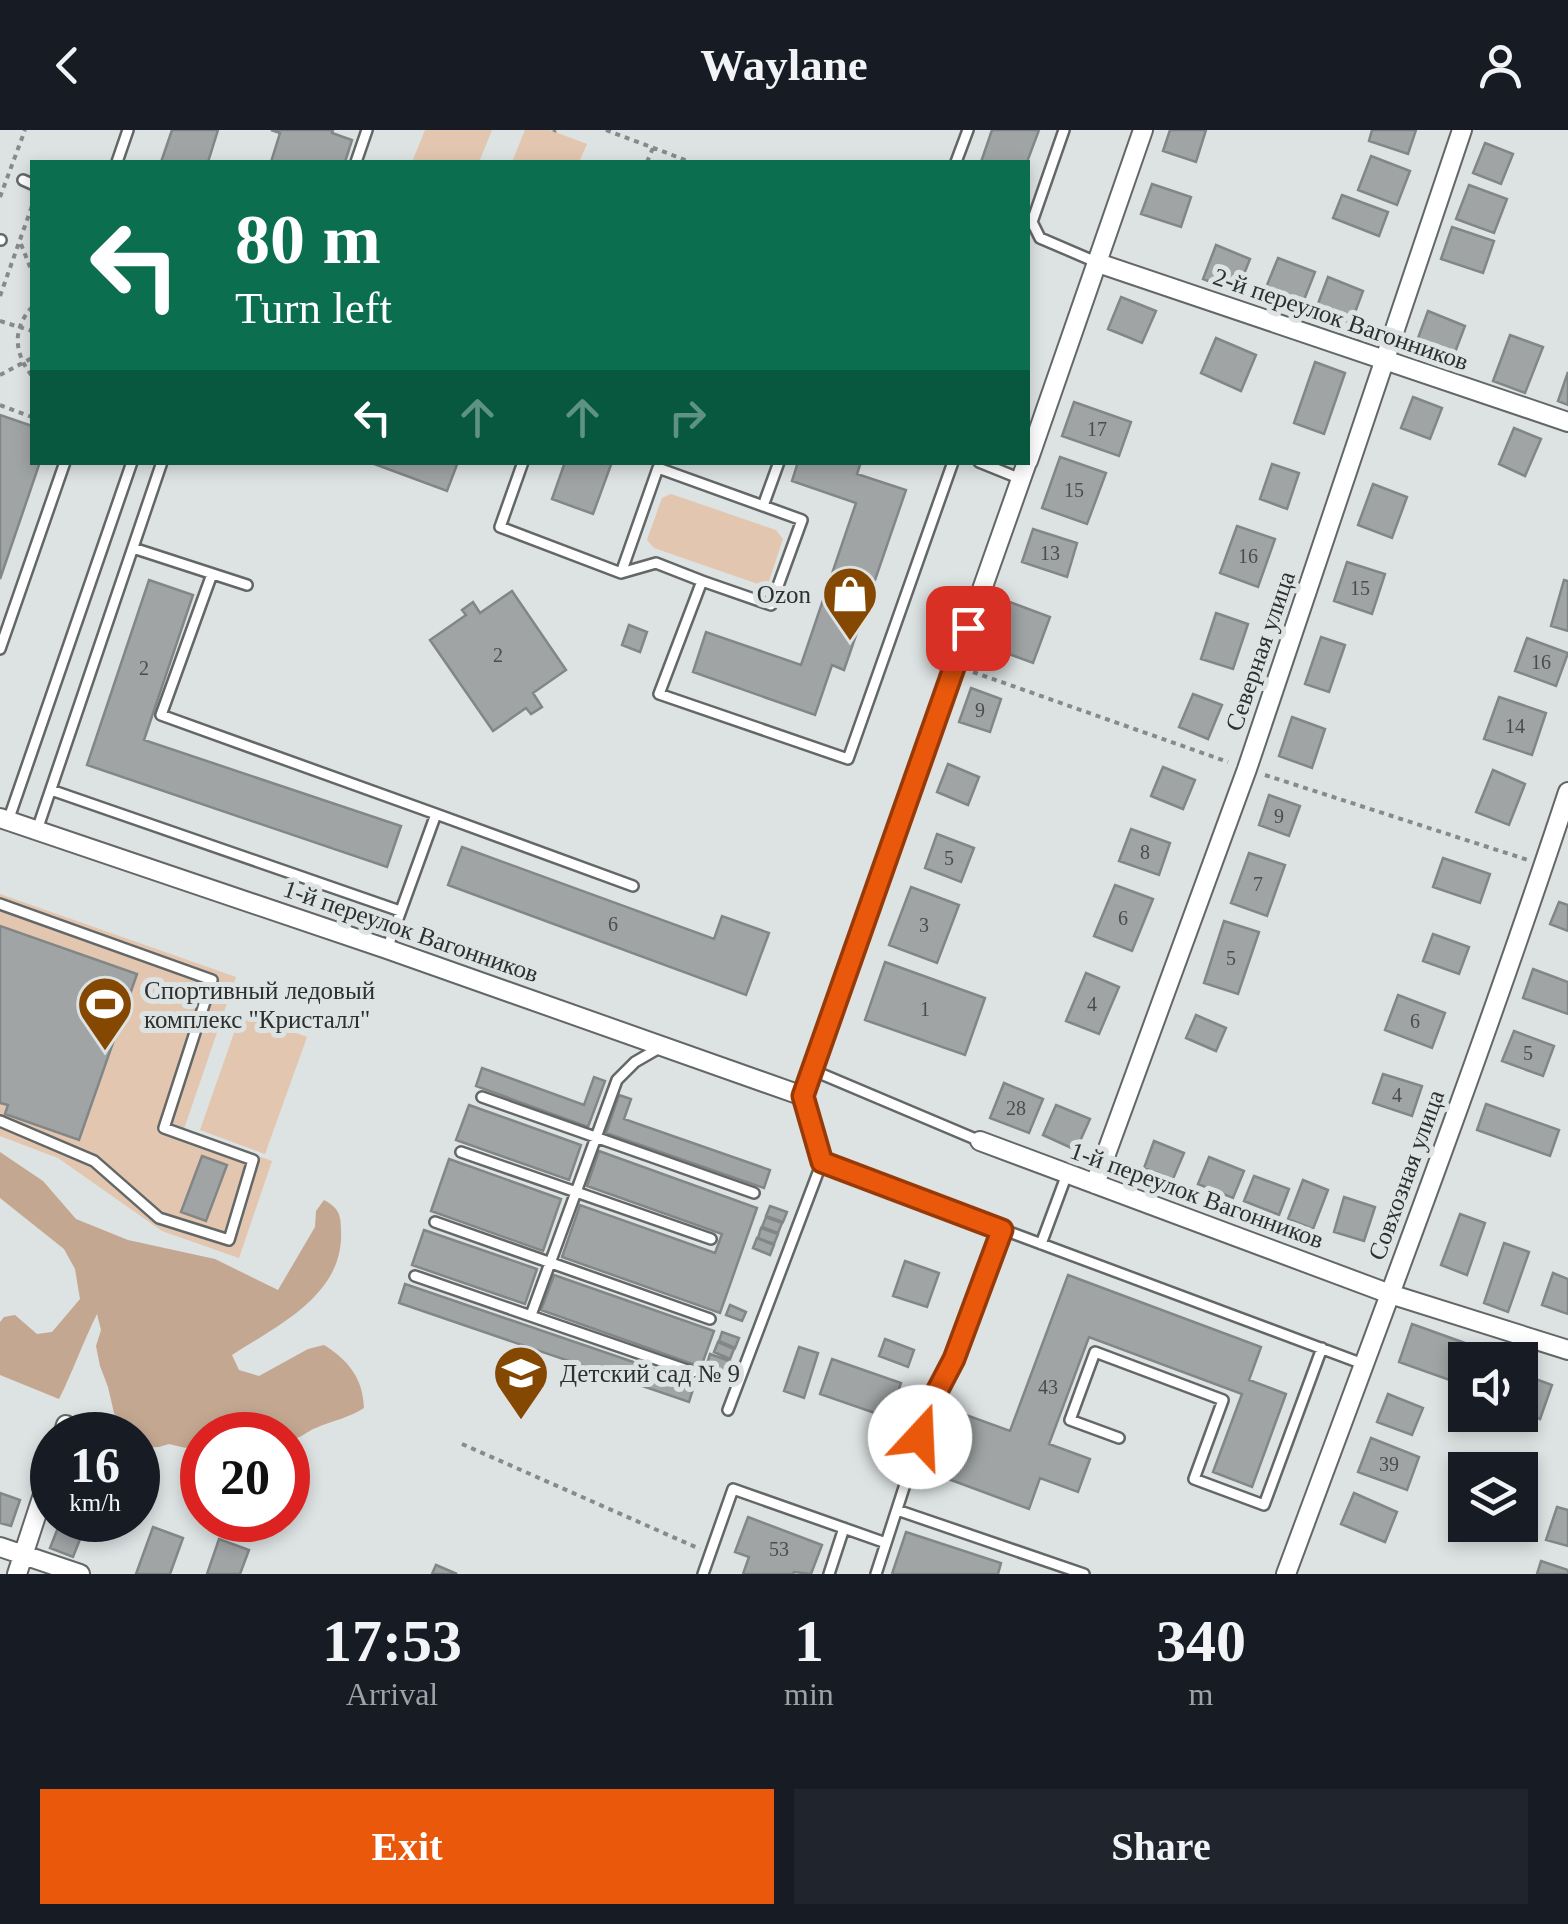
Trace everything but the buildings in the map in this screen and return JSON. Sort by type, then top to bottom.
[{"type":"street","points":[[1030,453],[1143,130]]},
{"type":"street","name":"Северная улица","points":[[1095,1184],[1246,769],[1462,130]]},
{"type":"street","name":"2-й переулок Вагонников","points":[[1098,262],[1568,422]]},
{"type":"street","points":[[822,1162],[803,1096],[1025,467]]},
{"type":"street","name":"Совхозная улица","points":[[1286,1574],[1568,792]]},
{"type":"street","name":"1-й переулок Вагонников","points":[[4,820],[387,948],[803,1096]]},
{"type":"street","name":"1-й переулок Вагонников","points":[[980,1141],[1390,1294],[1568,1350]]},
{"type":"street","points":[[17,1574],[30,1536]]},
{"type":"street","points":[[0,1547],[80,1574]]},
{"type":"lane","points":[[118,160],[128,130]]},
{"type":"lane","points":[[357,160],[367,130]]},
{"type":"lane","points":[[957,160],[968,130]]},
{"type":"lane","points":[[1064,130],[1032,222],[1040,238],[1098,262]]},
{"type":"lane","points":[[0,649],[64,465]]},
{"type":"lane","points":[[4,820],[131,465]]},
{"type":"lane","points":[[38,830],[161,465]]},
{"type":"lane","points":[[523,465],[500,527],[621,573],[656,563],[771,605],[802,520],[658,468],[621,573]]},
{"type":"lane","points":[[764,506],[778,465]]},
{"type":"lane","points":[[702,581],[659,694],[848,759],[952,465]]},
{"type":"lane","points":[[133,548],[247,585]]},
{"type":"lane","points":[[212,574],[161,715],[633,886]]},
{"type":"lane","points":[[51,790],[400,912]]},
{"type":"lane","points":[[387,948],[436,814]]},
{"type":"lane","points":[[0,904],[212,980],[164,1128],[253,1160],[229,1240],[159,1218],[94,1161],[0,1121]]},
{"type":"lane","points":[[531,1315],[617,1080],[635,1062],[663,1046]]},
{"type":"lane","points":[[812,1070],[980,1141]]},
{"type":"lane","points":[[482,1097],[754,1193]]},
{"type":"lane","points":[[461,1152],[711,1239]]},
{"type":"lane","points":[[728,1410],[822,1162],[1364,1364]]},
{"type":"lane","points":[[1040,1244],[1066,1174]]},
{"type":"lane","points":[[436,1222],[710,1319]]},
{"type":"lane","points":[[876,1574],[932,1401],[954,1359],[1002,1230]]},
{"type":"lane","points":[[415,1276],[693,1372]]},
{"type":"lane","points":[[1119,1438],[1070,1420],[1096,1352],[1223,1400],[1194,1479],[1264,1506],[1322,1348]]},
{"type":"lane","points":[[703,1574],[733,1489],[886,1543]]},
{"type":"lane","points":[[897,1510],[1084,1574]]},
{"type":"lane","points":[[829,1574],[844,1528]]},
{"type":"path","points":[[0,197],[25,130]]},
{"type":"path","points":[[606,130],[685,160]]},
{"type":"path","points":[[648,160],[653,148]]},
{"type":"path","points":[[0,296],[30,212]]},
{"type":"path","points":[[20,242],[30,267]]},
{"type":"path","points":[[30,310],[19,327],[17,346],[22,364],[30,374]]},
{"type":"path","points":[[0,321],[30,330]]},
{"type":"path","points":[[0,375],[30,359]]},
{"type":"path","points":[[0,405],[30,416]]},
{"type":"path","points":[[462,1444],[710,1553]]},
{"type":"shaded area","points":[[425,130],[492,130],[480,160],[413,160]]},
{"type":"shaded area","points":[[525,130],[550,130],[587,144],[580,160],[513,160]]},
{"type":"shaded area","points":[[671,494],[776,530],[783,539],[769,581],[758,584],[654,548],[647,540],[662,498]]},
{"type":"shaded area","name":"Спортивный ледовый комплекс \"Кристалл\"","points":[[0,894],[236,977],[184,1129],[272,1161],[239,1258],[162,1231],[58,1158],[0,1136]]},
{"type":"shaded area","points":[[241,1013],[307,1037],[265,1154],[200,1130]]},
{"type":"shaded area","points":[[0,1152],[43,1181],[76,1219],[128,1240],[215,1259],[278,1290],[315,1227],[316,1211],[324,1200],[338,1212],[341,1225],[339,1253],[332,1273],[305,1306],[232,1355],[239,1370],[259,1376],[308,1349],[324,1345],[353,1371],[364,1408],[310,1431],[310,1412],[180,1412],[180,1447],[160,1447],[160,1412],[114,1412],[96,1346],[101,1330],[97,1314],[59,1399],[0,1375],[0,1322],[4,1317],[15,1315],[37,1334],[52,1332],[80,1299],[75,1269],[64,1249],[0,1198]]},
{"type":"place","name":"Ozon","points":[[850,643]]},
{"type":"place","name":"Спортивный ледовый комплекс \"Кристалл\"","points":[[105,1053]]},
{"type":"place","name":"Детский сад № 9","points":[[521,1422]]},
{"type":"route","points":[[920,1437],[1002,1230],[822,1162],[803,1096],[968,628]]}]
